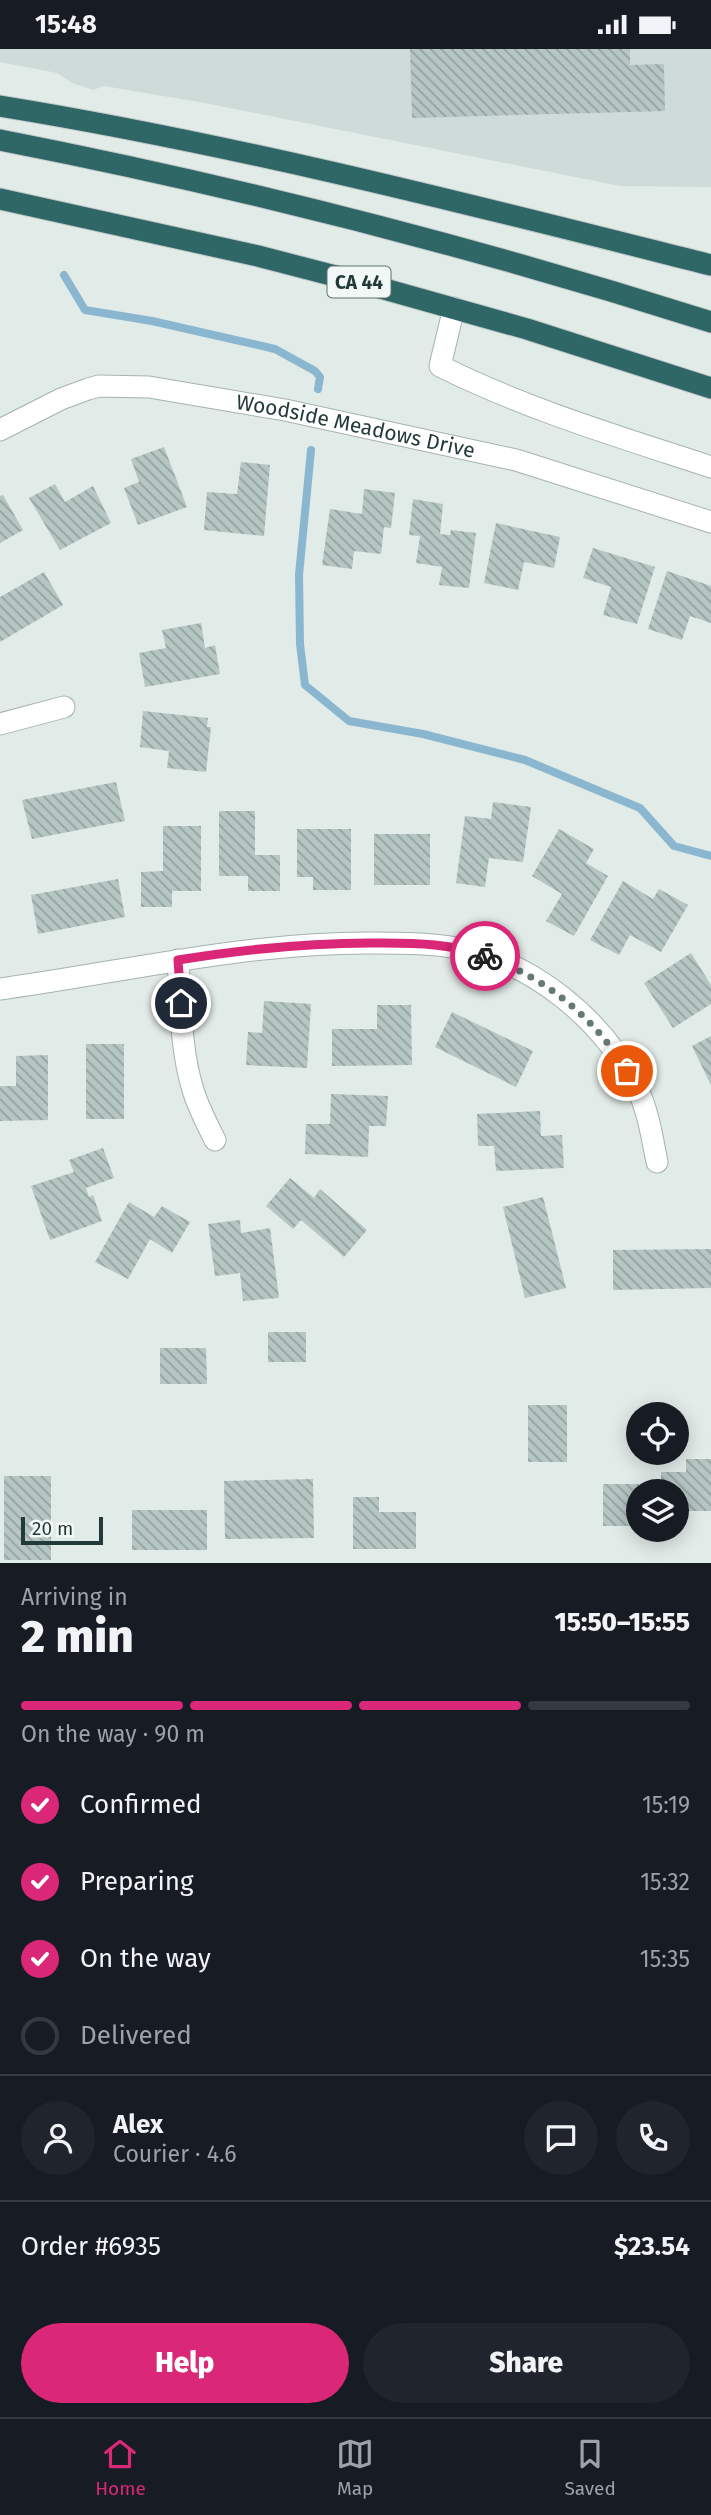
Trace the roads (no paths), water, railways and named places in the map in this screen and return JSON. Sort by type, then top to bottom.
[{"type":"highway","points":[[0,106],[138,131],[407,189],[711,265]]},
{"type":"highway","points":[[0,140],[146,169],[443,241],[711,322]]},
{"type":"highway","name":"CA 44","points":[[0,199],[258,256],[454,308],[711,388]]},
{"type":"street","points":[[454,308],[440,366],[505,396],[711,467]]},
{"type":"street","name":"Woodside Meadows Drive","points":[[0,430],[61,399],[88,389],[99,386],[149,387],[285,410],[516,460],[711,522]]},
{"type":"street","points":[[0,724],[64,706]]},
{"type":"street","points":[[0,989],[225,953],[342,943],[459,948],[520,971],[554,991],[595,1028],[617,1055],[637,1087],[657,1162]]},
{"type":"street","points":[[178,960],[188,1069],[193,1091],[215,1140]]},
{"type":"waterway","points":[[64,275],[85,310],[152,321],[275,349],[315,371],[320,377],[318,389]]},
{"type":"waterway","points":[[311,450],[299,575],[300,644],[305,685],[349,721],[423,734],[525,760],[640,808],[674,846],[711,856]]}]
